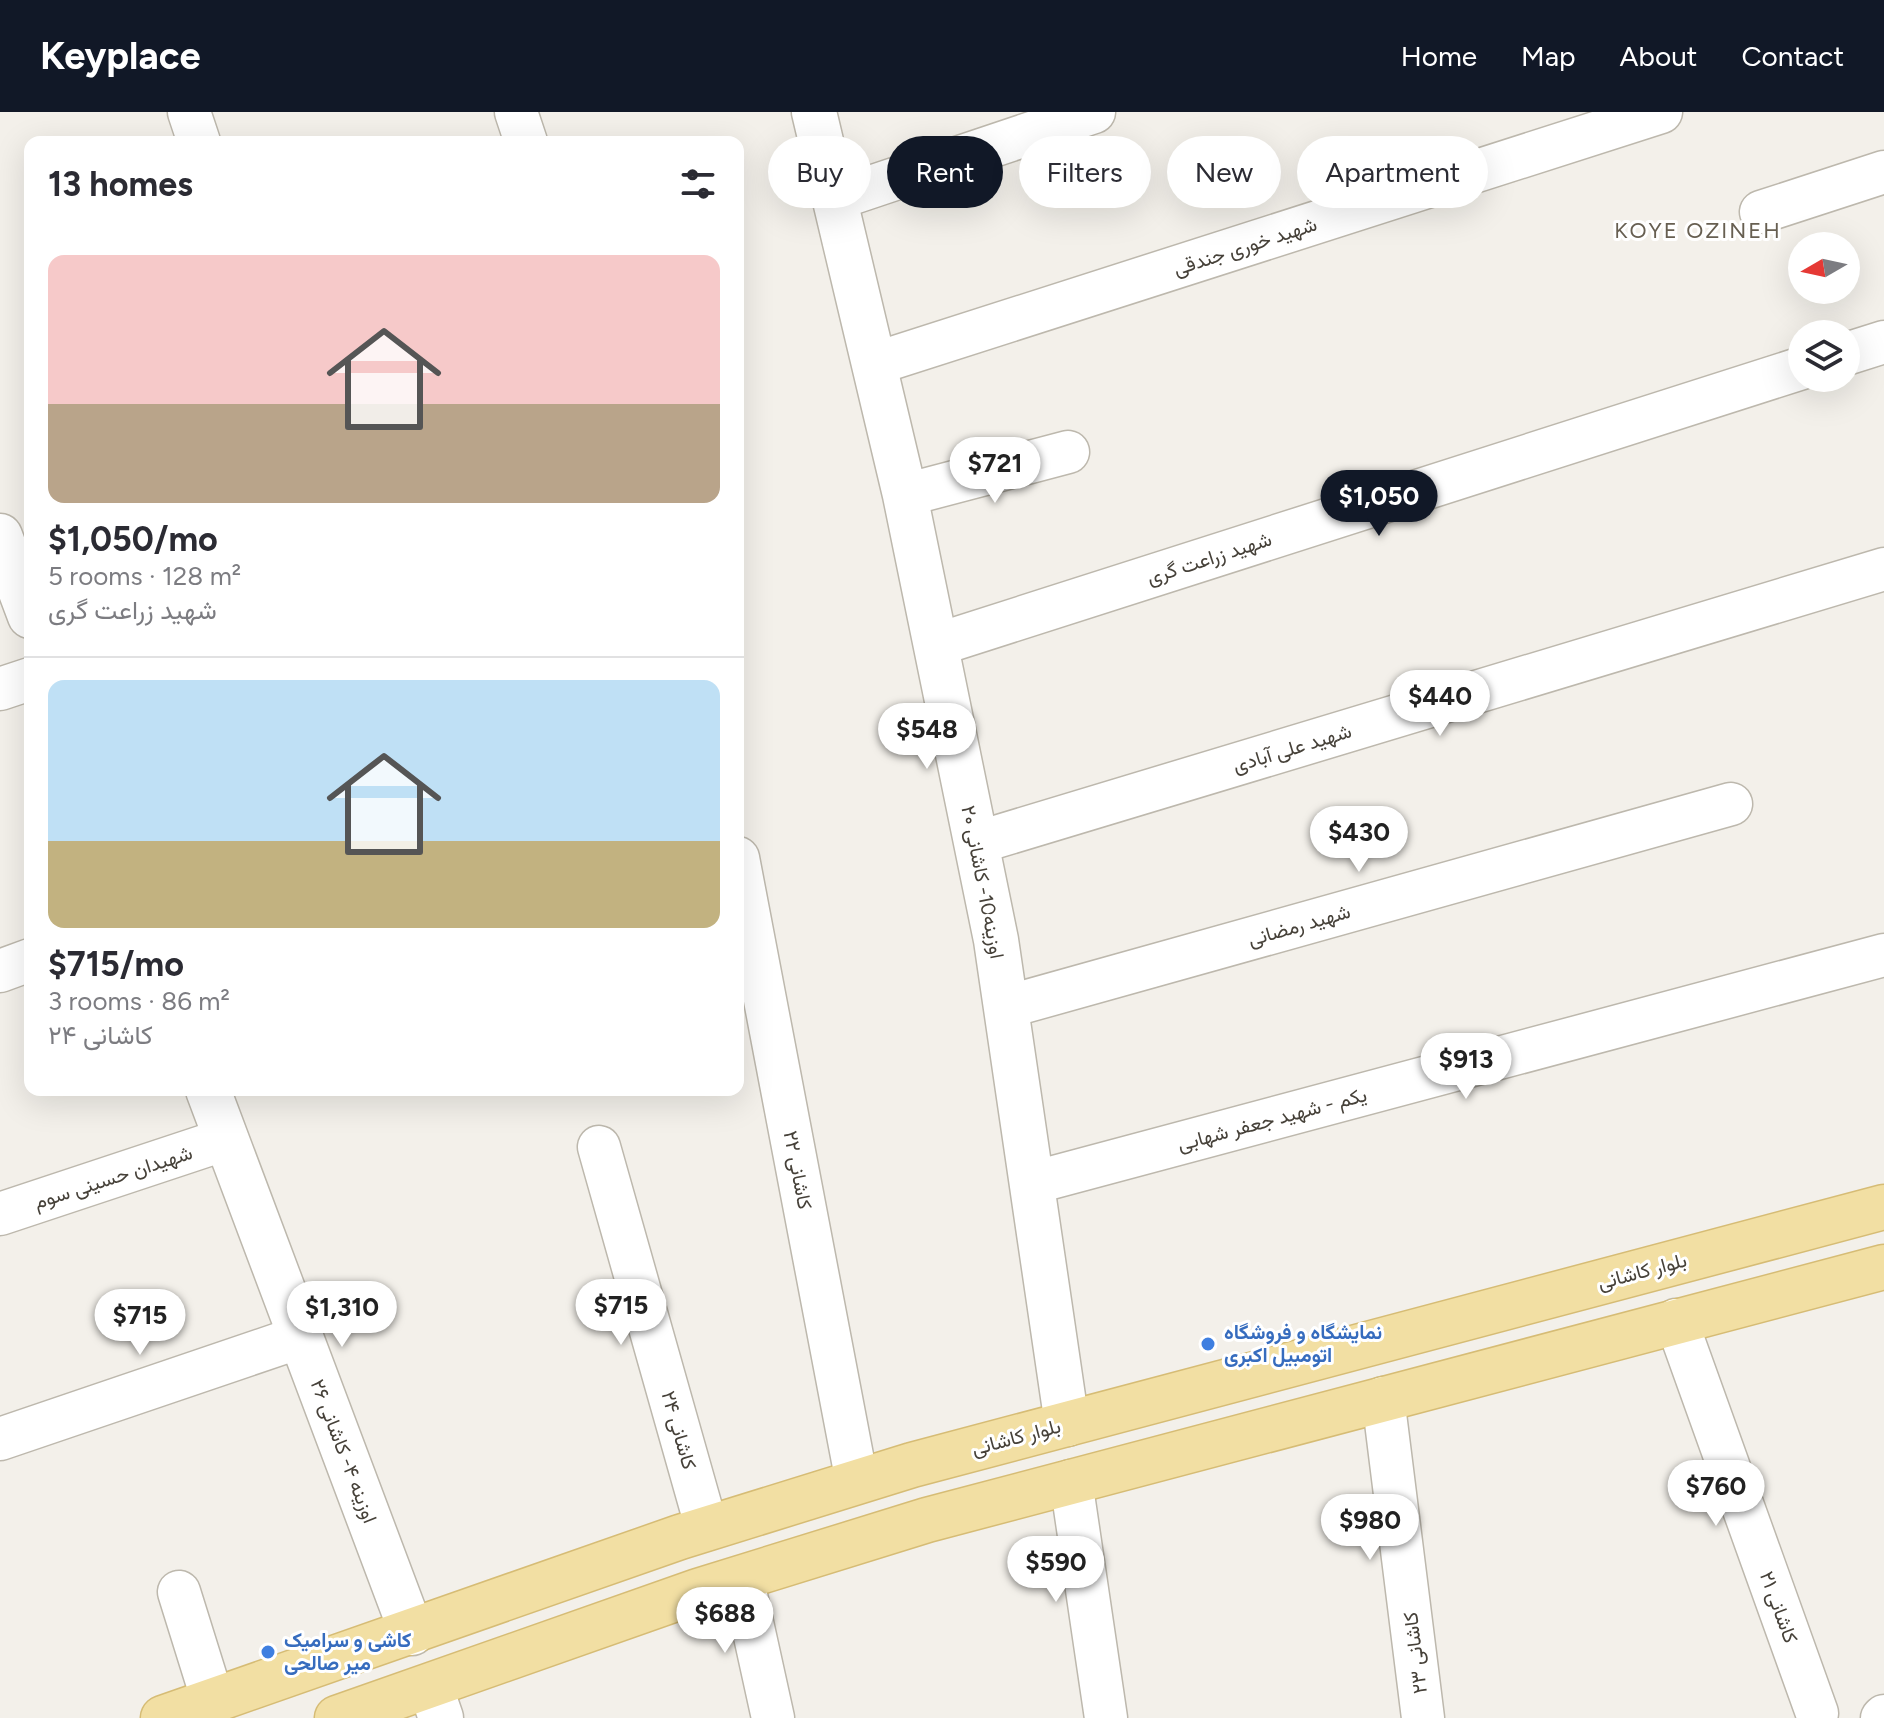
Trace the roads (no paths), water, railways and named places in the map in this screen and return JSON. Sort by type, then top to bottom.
[{"type":"main road","name":"بلوار کاشانی","points":[[163,1718],[707,1529],[857,1482],[1884,1207]]},
{"type":"main road","points":[[337,1718],[436,1702],[742,1577],[927,1520],[1884,1267]]},
{"type":"street","points":[[189,112],[197,136]]},
{"type":"street","points":[[516,112],[524,136]]},
{"type":"street","name":"اوزینه10- کاشانی ۲۰","points":[[814,112],[820,136]]},
{"type":"street","points":[[871,187],[1094,112]]},
{"type":"street","name":"شهید خوری جندقی","points":[[874,364],[1661,112]]},
{"type":"street","points":[[1761,212],[1884,172]]},
{"type":"street","name":"اوزینه10- کاشانی ۲۰","points":[[837,208],[905,495],[996,940],[1067,1424]]},
{"type":"street","points":[[1860,350],[1884,342]]},
{"type":"street","name":"شهید زراعت گری","points":[[936,645],[1788,372]]},
{"type":"street","points":[[905,495],[1068,452]]},
{"type":"street","points":[[0,536],[24,600]]},
{"type":"street","name":"شهید علی آبادی","points":[[976,843],[1884,569]]},
{"type":"street","points":[[0,689],[24,681]]},
{"type":"street","name":"شهید رمضانی","points":[[1006,1007],[1731,804]]},
{"type":"street","name":"کاشانی ۲۲","points":[[744,889],[857,1482]]},
{"type":"street","name":"یکم - شهید جعفر شهابی","points":[[1032,1183],[1884,955]]},
{"type":"street","points":[[0,971],[24,962]]},
{"type":"street","name":"اوزینه ۴- کاشانی ۲۶","points":[[210,1096],[412,1633]]},
{"type":"street","name":"شهیدان حسینی سوم","points":[[0,1214],[226,1139]]},
{"type":"street","name":"۲۴ کاشانی","points":[[599,1147],[707,1529]]},
{"type":"street","name":"کاشانی ۲۱","points":[[1676,1320],[1817,1713]]},
{"type":"street","points":[[0,1439],[300,1337]]},
{"type":"street","name":"کاشانی ۲۳","points":[[1383,1398],[1423,1718]]},
{"type":"street","points":[[1071,1481],[1106,1718]]},
{"type":"street","points":[[742,1577],[773,1718]]},
{"type":"street","points":[[179,1592],[213,1701]]},
{"type":"place","name":"نمایشگاه و فروشگاه اتومبیل اکبری","points":[[1208,1344]]},
{"type":"place","name":"کاشی و سرامیک میر صالحی","points":[[268,1652]]},
{"type":"district","name":"KOYE OZINEH","points":[[1698,230]]}]
